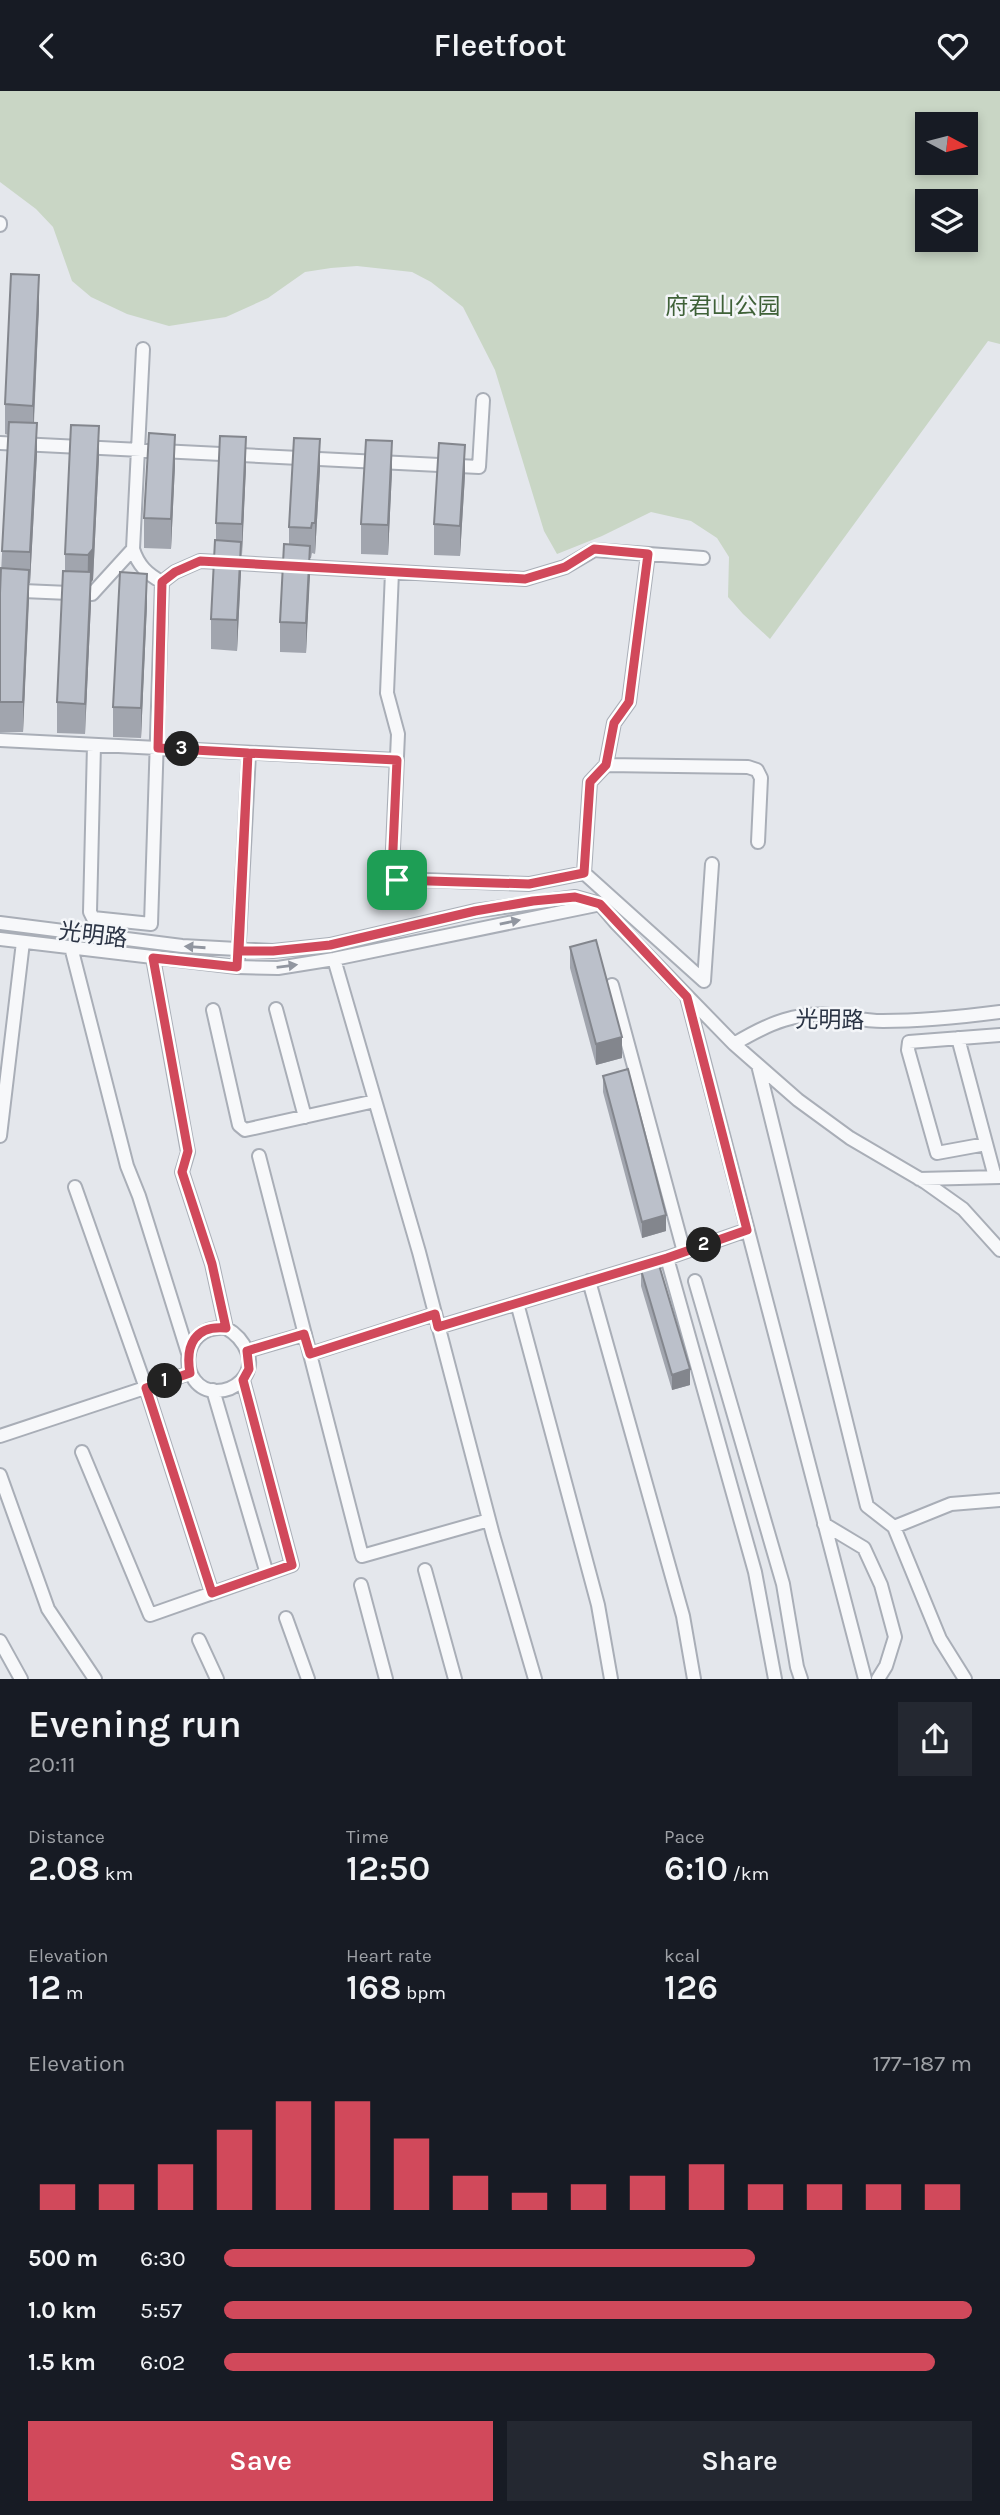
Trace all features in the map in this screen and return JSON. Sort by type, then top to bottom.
[{"type":"street","points":[[143,349],[133,549],[136,560],[148,575],[162,582]]},
{"type":"street","points":[[0,443],[479,467],[483,400]]},
{"type":"street","points":[[0,590],[92,594],[133,549]]},
{"type":"street","points":[[162,582],[175,572],[200,561],[525,579],[565,567],[594,549],[703,558]]},
{"type":"street","points":[[584,873],[590,782],[606,765],[614,723],[629,702],[648,554]]},
{"type":"street","points":[[392,572],[387,693],[398,734],[392,871],[397,880],[529,884],[584,873]]},
{"type":"street","points":[[94,745],[90,912],[93,918],[151,924],[162,582]]},
{"type":"street","points":[[0,740],[397,760]]},
{"type":"street","points":[[237,967],[248,753]]},
{"type":"street","points":[[606,765],[748,767],[757,770],[761,778],[758,842]]},
{"type":"street","points":[[584,873],[704,981],[712,864]]},
{"type":"street","name":"光明路","points":[[0,923],[182,946],[273,951],[330,945],[475,911],[533,901],[575,897],[600,904]]},
{"type":"street","points":[[600,904],[687,997],[758,1066],[850,1139],[919,1178],[963,1209],[1000,1250]]},
{"type":"street","name":"光明路","points":[[0,939],[237,967],[278,968],[600,904]]},
{"type":"street","points":[[0,1136],[23,942]]},
{"type":"street","points":[[71,947],[127,1166],[189,1355],[190,1373],[198,1384],[213,1391],[223,1391],[235,1387],[249,1369],[244,1343],[226,1328],[206,1329],[197,1335],[189,1355]]},
{"type":"street","points":[[153,958],[188,1151],[182,1172],[212,1264],[226,1328]]},
{"type":"street","points":[[334,959],[535,1678]]},
{"type":"street","points":[[612,985],[684,1252]]},
{"type":"street","points":[[687,997],[864,1678]]},
{"type":"street","points":[[276,1009],[306,1117]]},
{"type":"street","points":[[214,1010],[239,1125],[245,1130],[375,1101]]},
{"type":"street","name":"光明路","points":[[734,1044],[774,1022],[802,1017],[839,1015],[876,1021],[911,1021],[1000,1012]]},
{"type":"street","points":[[986,1144],[937,1153],[908,1050],[909,1042],[1000,1035]]},
{"type":"street","points":[[919,1178],[997,1177],[957,1038]]},
{"type":"street","points":[[758,1066],[867,1506],[894,1527],[940,1639],[965,1678]]},
{"type":"street","points":[[259,1156],[362,1556],[489,1520]]},
{"type":"street","points":[[75,1187],[146,1388],[212,1593]]},
{"type":"street","points":[[438,1327],[667,1258],[747,1230]]},
{"type":"street","points":[[667,1258],[755,1571],[775,1678]]},
{"type":"street","points":[[695,1281],[783,1584],[801,1678]]},
{"type":"street","points":[[589,1282],[683,1616],[694,1678]]},
{"type":"street","points":[[517,1303],[598,1605],[611,1678]]},
{"type":"street","points":[[310,1354],[435,1314]]},
{"type":"street","points":[[247,1351],[304,1334]]},
{"type":"street","points":[[0,1436],[190,1373]]},
{"type":"street","points":[[82,1452],[150,1615],[292,1565],[243,1380]]},
{"type":"street","points":[[213,1391],[267,1574]]},
{"type":"street","points":[[0,1475],[48,1609],[90,1677]]},
{"type":"street","points":[[894,1527],[951,1504],[1000,1500]]},
{"type":"street","points":[[824,1524],[864,1548],[881,1585],[895,1637],[886,1666],[878,1678]]},
{"type":"street","points":[[425,1570],[454,1678]]},
{"type":"street","points":[[361,1585],[386,1678]]},
{"type":"street","points":[[286,1618],[308,1678]]},
{"type":"street","points":[[199,1640],[217,1678]]},
{"type":"street","points":[[0,1641],[21,1678]]},
{"type":"green space","name":"府君山公园","points":[[0,91],[1000,91],[1000,344],[988,341],[770,639],[728,597],[729,557],[717,538],[691,521],[651,512],[557,554],[544,531],[495,370],[463,307],[431,282],[412,272],[357,266],[305,272],[268,298],[226,317],[169,326],[127,314],[91,297],[72,281],[53,227],[36,209],[0,182]]},
{"type":"building","points":[[11,274],[39,275],[33,406],[5,404]]},
{"type":"building","points":[[9,422],[37,423],[30,552],[2,551]]},
{"type":"building","points":[[71,425],[99,426],[93,549],[88,555],[65,554]]},
{"type":"building","points":[[149,433],[175,435],[171,519],[144,518]]},
{"type":"building","points":[[220,436],[246,437],[242,524],[216,523]]},
{"type":"building","points":[[294,438],[320,439],[315,523],[312,523],[311,528],[289,527]]},
{"type":"building","points":[[366,440],[392,441],[388,525],[361,524]]},
{"type":"building","points":[[439,443],[465,445],[460,526],[434,524]]},
{"type":"building","points":[[215,540],[241,542],[237,620],[211,619]]},
{"type":"building","points":[[284,544],[310,546],[306,623],[280,622]]},
{"type":"building","points":[[1,568],[29,570],[23,702],[0,702]]},
{"type":"building","points":[[63,571],[91,572],[85,704],[57,702]]},
{"type":"building","points":[[120,572],[147,574],[141,708],[113,707]]},
{"type":"building","points":[[596,940],[622,1037],[596,1044],[570,947]]},
{"type":"building","points":[[628,1069],[666,1215],[642,1222],[603,1076]]},
{"type":"building","points":[[659,1265],[690,1369],[672,1375],[641,1270]]},
{"type":"route","points":[[397,880],[392,871],[397,760],[248,753],[237,967],[153,958],[188,1151],[182,1172],[212,1264],[226,1328],[206,1329],[197,1335],[190,1347],[190,1373],[146,1388],[212,1593],[292,1565],[243,1380],[249,1369],[247,1351],[304,1334],[310,1354],[435,1314],[438,1327],[667,1258],[747,1230],[687,997],[600,904],[575,897],[533,901],[475,911],[330,945],[296,950],[239,951],[248,753],[158,748],[162,582],[175,572],[200,561],[525,579],[565,567],[594,549],[648,554],[629,702],[614,723],[606,765],[590,782],[584,873],[529,884],[397,880]]}]
